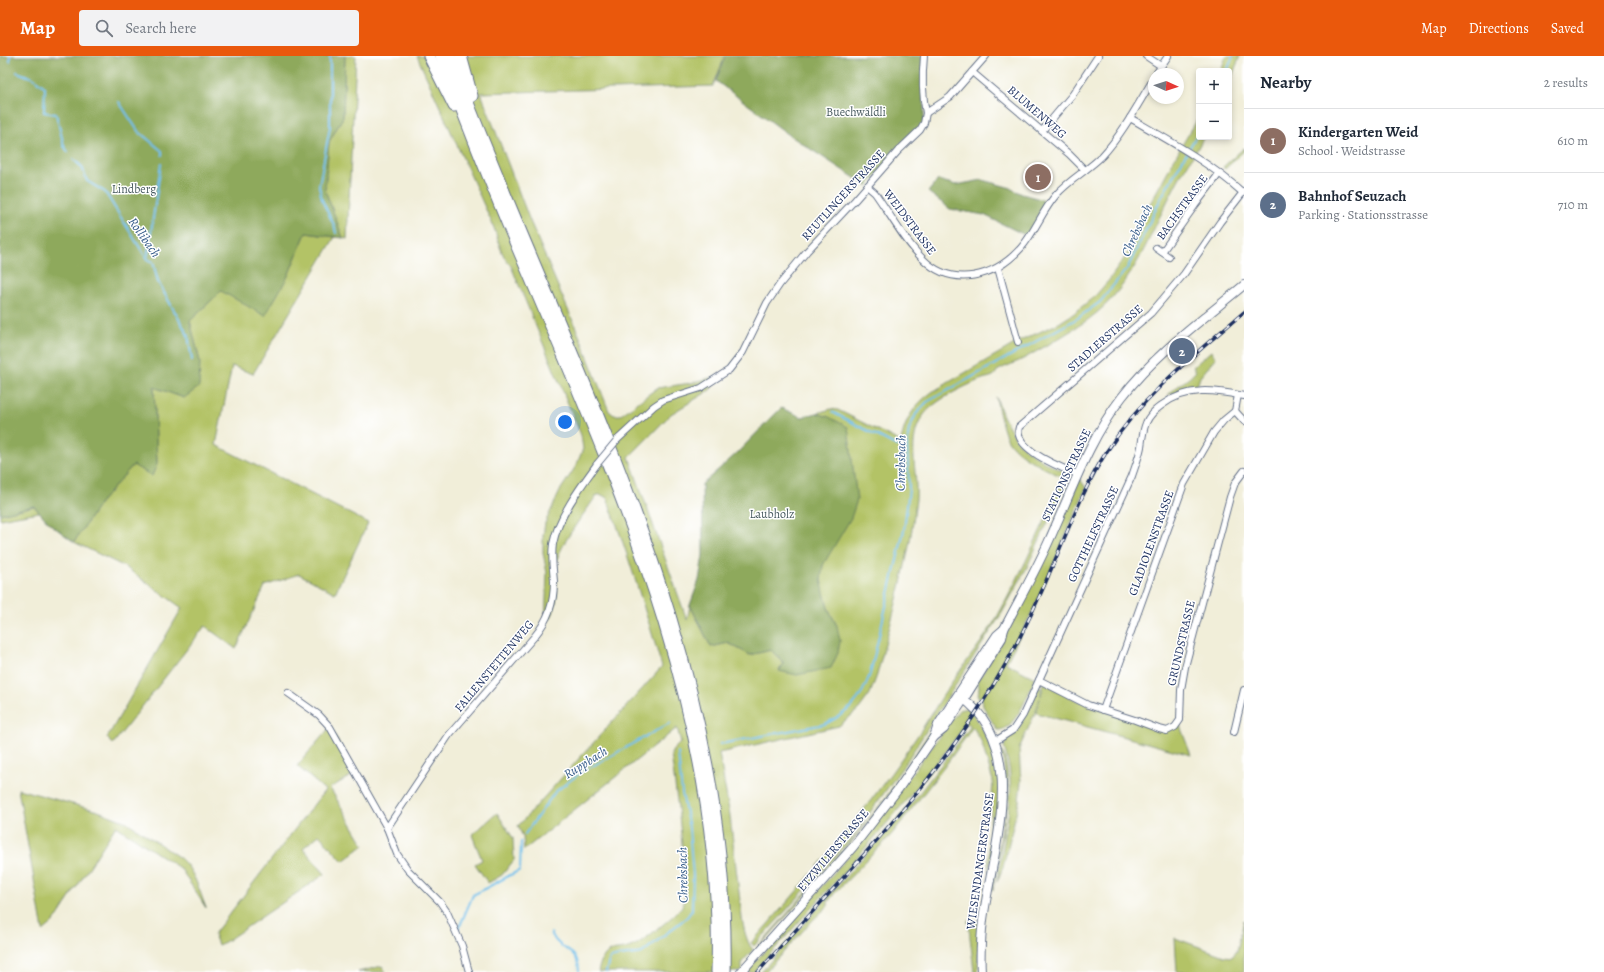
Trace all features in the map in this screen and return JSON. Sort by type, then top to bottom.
[{"type":"highway","points":[[429,56],[445,90],[471,135]]},
{"type":"highway","points":[[441,56],[471,135],[611,472],[644,563],[673,655],[692,730],[707,813],[715,893],[717,972]]},
{"type":"highway","points":[[450,56],[485,147],[617,464],[651,556],[675,631],[700,729],[714,804],[724,895],[725,972]]},
{"type":"highway","points":[[461,56],[481,125],[485,147]]},
{"type":"main road","name":"STATIONSSTRASSE","points":[[1004,629],[1049,542],[1077,474],[1113,409],[1134,383],[1165,351],[1244,285]]},
{"type":"main road","name":"ETZWILERSTRASSE","points":[[741,971],[853,847],[899,788],[934,737],[938,725],[961,697],[997,635],[1004,629]]},
{"type":"main road","name":"WIESENDANGERSTRASSE","points":[[961,697],[974,708],[983,720],[994,742],[1001,768],[1003,794],[983,920],[981,972]]},
{"type":"street","points":[[924,56],[922,96],[926,113],[950,97],[986,56]]},
{"type":"street","points":[[1042,131],[1073,94],[1098,56]]},
{"type":"street","points":[[1146,56],[1161,66],[1168,56]]},
{"type":"street","name":"BLUMENWEG","points":[[972,72],[1069,154],[1085,170]]},
{"type":"street","name":"WEIDSTRASSE","points":[[867,186],[875,193],[916,251],[931,266],[948,274],[963,276],[983,274],[998,268],[1014,255],[1024,244],[1045,209],[1058,193],[1109,147],[1130,118],[1148,88]]},
{"type":"street","name":"REUTLINGERSTRASSE","points":[[734,365],[743,352],[767,304],[780,284],[807,251],[898,151],[920,130],[926,113]]},
{"type":"street","points":[[1130,118],[1184,150],[1243,191]]},
{"type":"street","name":"BACHSTRASSE","points":[[1162,252],[1219,174]]},
{"type":"street","name":"STADLERSTRASSE","points":[[1077,474],[1052,463],[1029,448],[1020,439],[1018,434],[1019,427],[1151,313],[1184,274],[1243,191]]},
{"type":"street","name":"BACHSTRASSE","points":[[1156,248],[1168,257]]},
{"type":"street","points":[[998,268],[1018,342]]},
{"type":"street","name":"FALLENSTETTENWEG","points":[[387,828],[442,744],[534,638],[545,622],[552,604],[554,583],[552,553],[556,535],[570,505],[597,464],[617,440],[659,403],[674,396],[701,388],[729,370],[734,365]]},
{"type":"street","name":"GOTTHELFSTRASSE","points":[[994,742],[1008,734],[1019,723],[1132,476],[1139,455],[1144,427],[1150,416],[1167,401],[1187,392],[1210,390],[1241,395]]},
{"type":"street","points":[[1241,395],[1235,411],[1244,421]]},
{"type":"street","name":"GLADIOLENSTRASSE","points":[[1103,710],[1184,484],[1214,432],[1224,420],[1235,411]]},
{"type":"street","name":"GRUNDSTRASSE","points":[[1039,680],[1078,701],[1162,730],[1170,730],[1178,725],[1184,674],[1209,576],[1232,489],[1236,480],[1244,470]]},
{"type":"street","points":[[1234,732],[1244,690]]},
{"type":"street","points":[[288,693],[320,715],[330,727],[387,828],[397,854],[408,870],[440,902],[447,912],[462,946],[469,972]]},
{"type":"green space","name":"Lindberg","points":[[0,56],[345,56],[343,117],[329,142],[325,190],[343,238],[306,233],[287,278],[265,316],[221,291],[190,321],[200,362],[199,387],[184,398],[154,387],[157,464],[152,476],[133,465],[100,503],[74,542],[50,524],[34,506],[0,514]]},
{"type":"green space","points":[[345,56],[356,56],[347,239],[343,238],[325,190],[329,142],[343,117]]},
{"type":"green space","points":[[417,56],[725,56],[713,86],[481,93],[530,221],[581,340],[609,411],[614,415],[621,415],[657,388],[691,383],[709,378],[718,378],[710,390],[671,414],[629,457],[687,620],[690,605],[711,647],[728,643],[750,655],[771,650],[784,664],[779,670],[837,626],[824,597],[821,581],[823,565],[829,554],[829,417],[817,413],[831,409],[838,410],[901,442],[902,434],[911,413],[920,402],[932,392],[1018,342],[1059,323],[1073,314],[1096,295],[1109,280],[1128,253],[1147,209],[1196,122],[1196,140],[1202,140],[1177,183],[1129,276],[1104,306],[1089,319],[1022,360],[1000,369],[993,376],[982,379],[949,395],[934,405],[923,416],[915,435],[914,456],[916,499],[905,566],[877,675],[870,694],[859,709],[839,726],[719,753],[730,816],[742,918],[747,939],[753,950],[742,962],[742,972],[598,972],[607,953],[637,944],[674,915],[684,902],[685,889],[683,857],[671,754],[681,742],[677,728],[524,850],[523,837],[518,826],[662,667],[622,540],[607,498],[602,495],[597,495],[575,526],[560,551],[556,574],[556,602],[550,619],[545,622],[547,573],[543,553],[543,536],[545,523],[561,489],[576,466],[583,449],[581,435],[511,266],[504,257],[492,223]]},
{"type":"green space","name":"Buechwäldli","points":[[725,56],[924,56],[924,123],[867,186],[792,137],[716,81]]},
{"type":"green space","points":[[1226,56],[1240,56],[1232,76],[1232,68],[1222,68]]},
{"type":"green space","points":[[1244,148],[1244,151],[1225,169],[1223,167]]},
{"type":"green space","points":[[938,180],[956,185],[982,180],[1008,187],[1022,194],[1041,199],[1048,204],[1029,237],[984,215],[950,209],[928,192]]},
{"type":"green space","points":[[306,233],[335,237],[253,374],[232,366],[216,445],[368,523],[335,593],[299,574],[265,586],[236,649],[205,626],[113,744],[107,738],[182,608],[125,567],[74,542],[100,503],[133,465],[152,475],[157,464],[154,387],[184,398],[200,362],[190,321],[221,291],[287,278]]},
{"type":"green space","points":[[1211,351],[1216,358],[1200,377],[1197,386],[1168,395],[1196,371],[1193,367]]},
{"type":"green space","points":[[996,397],[1003,416],[1019,444],[1044,462],[1063,471],[1067,477],[1067,481],[1026,569],[1002,613],[905,764],[850,840],[754,946],[751,943],[833,848],[891,774],[915,740],[952,682],[987,634],[1024,566],[1064,478],[1034,463],[1014,448],[1009,442],[1005,433]]},
{"type":"green space","name":"Laubholz","points":[[781,408],[802,417],[817,413],[829,417],[848,427],[857,500],[851,518],[823,565],[821,580],[828,608],[837,626],[840,641],[838,653],[831,668],[797,675],[779,671],[784,663],[771,650],[750,655],[728,643],[711,647],[690,605],[699,580],[703,555],[702,484],[736,454]]},
{"type":"green space","points":[[1080,479],[1086,488],[1035,606],[1006,663],[1035,678],[1025,701],[1010,725],[1004,729],[997,730],[983,706],[982,698],[978,698],[979,686],[977,682],[992,658],[1033,583]]},
{"type":"green space","points":[[34,506],[39,512],[0,519],[0,514]]},
{"type":"green space","points":[[1044,683],[1074,699],[1162,730],[1179,723],[1191,755],[1036,713],[1040,698],[1036,711],[1019,749],[1021,781],[1019,802],[1003,867],[997,882],[1010,803],[1010,776],[1004,746],[1007,740],[1018,730],[1038,688],[1041,687],[1041,696]]},
{"type":"green space","points":[[966,708],[977,719],[988,741],[994,757],[999,781],[1000,798],[996,834],[989,871],[988,862],[993,781],[981,741],[973,727],[945,766],[892,834],[834,894],[828,902],[828,906],[765,972],[761,972],[914,800],[971,726],[967,723],[917,788],[864,850],[754,972],[746,972],[862,841],[959,710]]},
{"type":"green space","points":[[938,720],[886,800],[833,864],[758,948],[858,833],[884,800]]},
{"type":"green space","points":[[330,727],[356,773],[330,788],[364,845],[343,861],[319,835],[303,848],[325,874],[225,942],[218,945],[214,934],[325,790],[297,766]]},
{"type":"green space","points":[[1001,751],[1006,761],[1007,796],[1002,840],[993,890],[992,886],[1001,836],[1005,801],[1004,768]]},
{"type":"green space","points":[[18,789],[98,811],[127,822],[185,863],[196,881],[206,908],[181,869],[116,826],[54,922],[43,931]]},
{"type":"green space","points":[[497,813],[513,838],[514,860],[502,875],[488,883],[475,864],[482,860],[472,835]]},
{"type":"green space","points":[[968,920],[979,922],[978,972],[974,972]]},
{"type":"green space","points":[[1244,920],[1244,972],[1177,972],[1175,938],[1224,956],[1232,957],[1237,951]]},
{"type":"green space","points":[[382,966],[386,972],[358,972]]},
{"type":"waterway","points":[[10,56],[10,61]]},
{"type":"waterway","points":[[330,56],[330,127],[319,186],[322,200],[334,225],[336,233]]},
{"type":"waterway","name":"Chrebsbach","points":[[1228,68],[1233,56]]},
{"type":"waterway","name":"Rollibach","points":[[17,72],[33,78],[45,87],[44,112],[56,114],[64,146],[68,152]]},
{"type":"waterway","points":[[119,102],[138,131],[162,151],[162,155]]},
{"type":"waterway","name":"Chrebsbach","points":[[720,744],[825,724],[841,715],[854,704],[863,691],[870,674],[904,530],[909,489],[907,444],[909,429],[916,414],[927,402],[1078,318],[1100,302],[1128,267],[1161,198],[1196,136]]},
{"type":"waterway","name":"Rollibach","points":[[73,159],[82,167],[87,181],[105,192],[147,259],[153,262],[158,282],[188,335],[192,360]]},
{"type":"waterway","points":[[147,259],[161,164]]},
{"type":"waterway","points":[[832,412],[897,446]]},
{"type":"waterway","name":"Ruppbach","points":[[525,834],[555,792],[580,773],[670,723]]},
{"type":"waterway","name":"Chrebsbach","points":[[606,972],[610,959],[642,953],[687,917],[692,910],[693,875],[689,828],[682,793],[678,753]]},
{"type":"waterway","name":"Ruppbach","points":[[459,928],[473,895],[520,870],[521,842]]},
{"type":"waterway","points":[[551,933],[556,941],[572,953],[577,959],[579,971]]},
{"type":"railway","points":[[758,972],[847,874],[905,807],[959,737],[984,700],[1021,635],[1084,493],[1107,451],[1121,431],[1170,377],[1244,312]]},
{"type":"place","name":"Kindergarten Weid","points":[[1038,177]]},
{"type":"place","name":"Bahnhof Seuzach","points":[[1182,351]]}]
